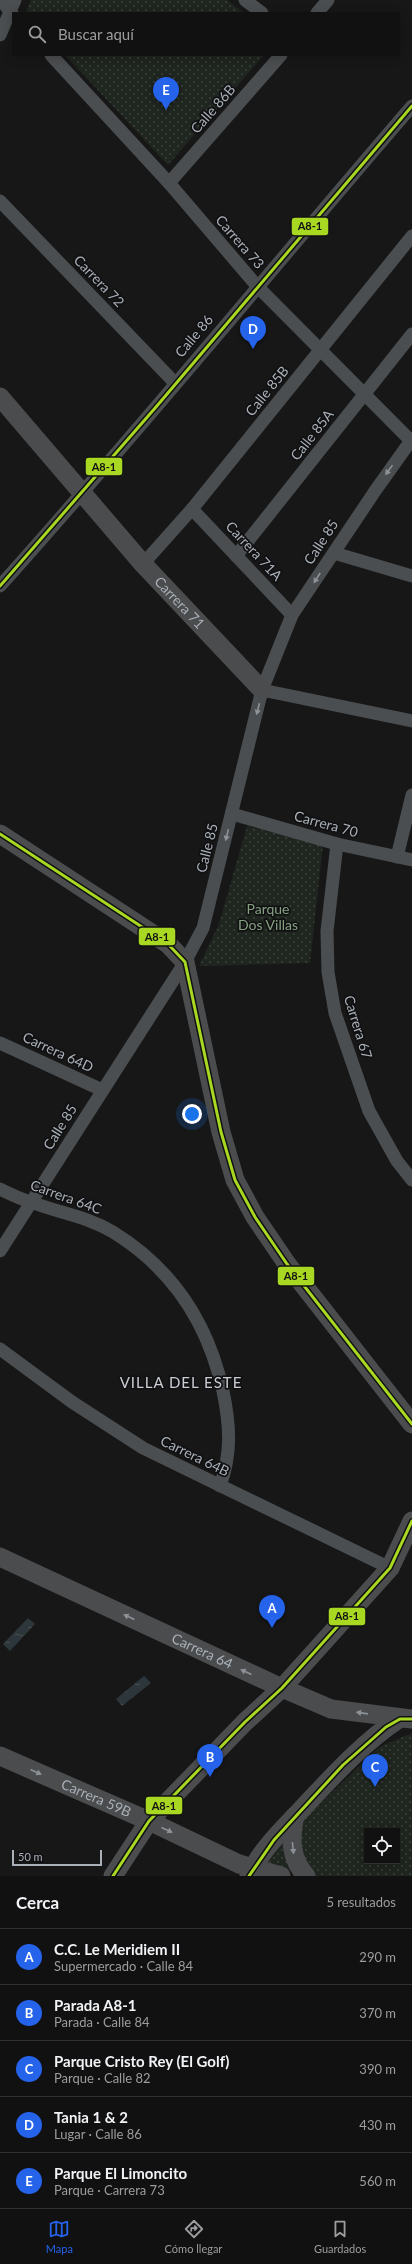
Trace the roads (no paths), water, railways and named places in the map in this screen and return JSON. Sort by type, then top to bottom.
[{"type":"street","points":[[0,0],[13,9],[0,35]]},
{"type":"street","points":[[245,0],[261,12]]},
{"type":"street","points":[[318,12],[328,0]]},
{"type":"street","name":"Carrera 73","points":[[52,56],[169,183],[257,286],[411,441]]},
{"type":"street","name":"Calle 86B","points":[[169,183],[280,56]]},
{"type":"street","name":"Calle 86","points":[[0,586],[83,494],[175,382],[412,106]]},
{"type":"street","name":"Carrera 72","points":[[0,201],[175,382]]},
{"type":"street","name":"Calle 85B","points":[[143,564],[192,509],[322,350],[412,236]]},
{"type":"street","name":"Calle 85A","points":[[236,556],[412,334]]},
{"type":"street","name":"Carrera 71","points":[[0,397],[143,564],[262,690]]},
{"type":"street","name":"Calle 85","points":[[0,1251],[185,962],[203,928],[262,690],[292,615],[411,441]]},
{"type":"street","name":"Carrera 71A","points":[[192,509],[292,615]]},
{"type":"street","points":[[334,553],[412,576]]},
{"type":"street","points":[[262,690],[412,721]]},
{"type":"street","points":[[397,858],[412,795]]},
{"type":"street","name":"Carrera 70","points":[[232,814],[338,844],[397,858],[412,860]]},
{"type":"street","points":[[0,834],[168,944],[185,962],[221,1132],[235,1180],[255,1217],[287,1264],[412,1424]]},
{"type":"street","name":"Carrera 67","points":[[338,844],[327,931],[328,972],[335,1013],[369,1112],[397,1161],[412,1180]]},
{"type":"street","name":"Carrera 64D","points":[[0,1043],[102,1090]]},
{"type":"street","name":"Carrera 64C","points":[[0,1189],[31,1203],[73,1213],[112,1232],[147,1256],[181,1294],[201,1324],[217,1362],[225,1403],[230,1445],[228,1466],[220,1486]]},
{"type":"street","name":"Carrera 64B","points":[[0,1349],[72,1402],[143,1448],[390,1568]]},
{"type":"street","points":[[113,1876],[149,1821],[245,1722],[282,1688],[390,1568],[412,1522]]},
{"type":"street","name":"Carrera 64","points":[[0,1557],[282,1688],[331,1709],[406,1719]]},
{"type":"street","points":[[251,1872],[266,1848],[336,1772],[381,1731],[406,1719]]},
{"type":"street","name":"Carrera 59B","points":[[0,1756],[149,1821],[251,1872],[281,1876]]},
{"type":"street","points":[[295,1816],[292,1831],[292,1848],[294,1859],[306,1876]]},
{"type":"water","points":[[28,1618],[35,1624],[10,1651],[3,1644]]},
{"type":"water","points":[[144,1676],[151,1683],[122,1706],[116,1699]]},
{"type":"place","name":"Parque El Limoncito","points":[[166,110]]},
{"type":"place","name":"Tania 1 & 2","points":[[253,349]]},
{"type":"place","name":"C.C. Le Meridiem II","points":[[272,1628]]},
{"type":"place","name":"Parada A8-1","points":[[210,1777]]},
{"type":"place","name":"Parque Cristo Rey (El Golf)","points":[[375,1787]]},
{"type":"district","name":"VILLA DEL ESTE","points":[[181,1383]]},
{"type":"park label","name":"Parque Dos Villas","points":[[268,918]]}]
